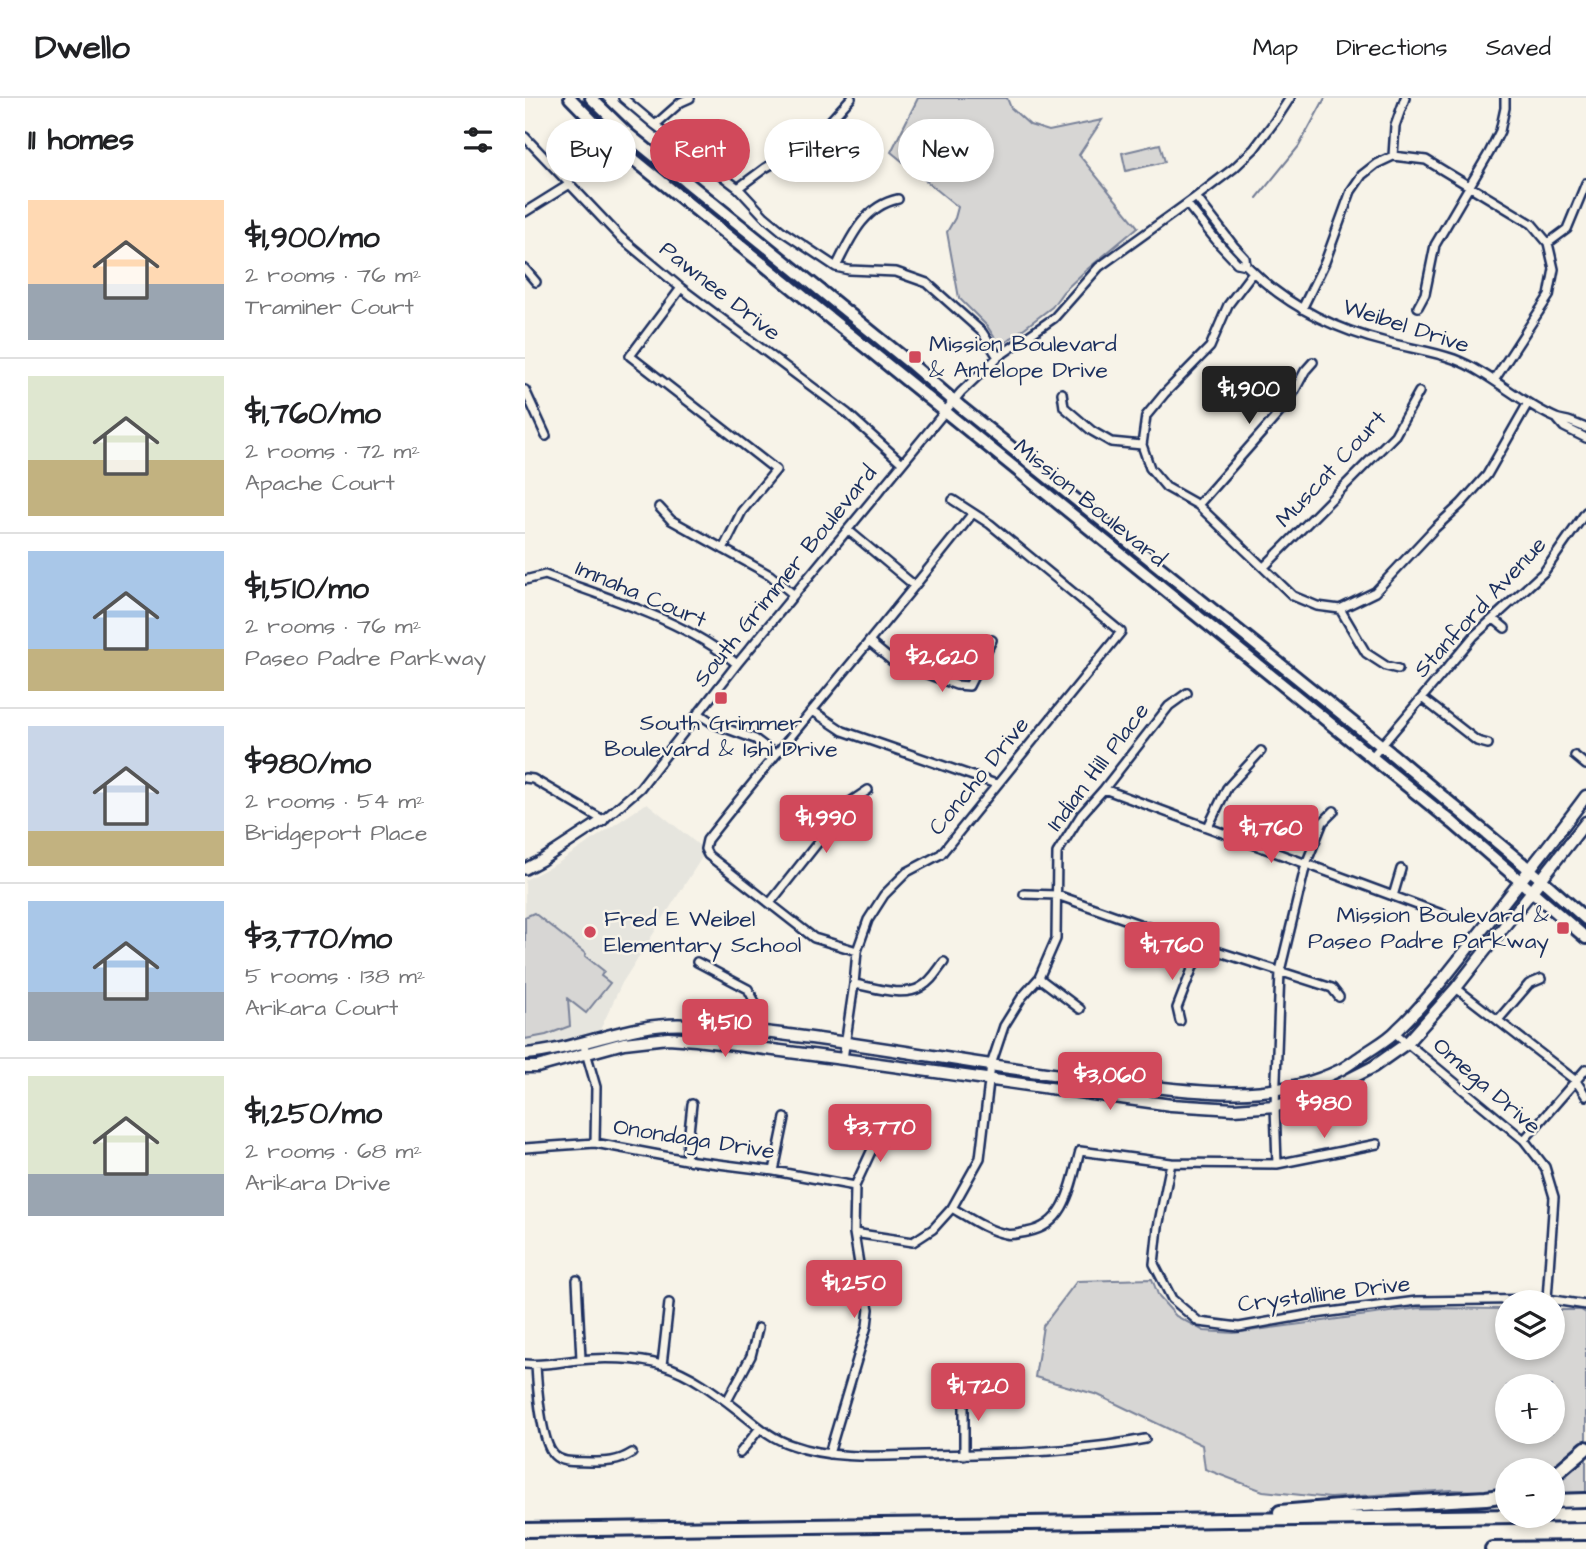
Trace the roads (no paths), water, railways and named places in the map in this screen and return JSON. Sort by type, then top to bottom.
[{"type":"highway","points":[[1565,1466],[1586,1448]]},
{"type":"highway","points":[[1177,1521],[1495,1498]]},
{"type":"highway","points":[[1565,1501],[1586,1500]]},
{"type":"highway","points":[[1399,1503],[1495,1502]]},
{"type":"highway","points":[[525,1530],[1586,1516]]},
{"type":"highway","points":[[1527,1548],[1540,1541],[1586,1540]]},
{"type":"highway","points":[[1492,1549],[1586,1548]]},
{"type":"main road","name":"Mission Boulevard","points":[[570,98],[617,145],[1521,880],[1586,938]]},
{"type":"main road","name":"Mission Boulevard","points":[[591,98],[629,135],[1382,746],[1586,919]]},
{"type":"main road","points":[[525,1054],[665,1024],[757,1031],[845,1042],[1184,1091],[1218,1093],[1275,1090],[1313,1081],[1340,1070],[1395,1033],[1444,979],[1586,796]]},
{"type":"main road","points":[[525,1067],[537,1067],[624,1043],[667,1038],[754,1047],[1171,1105],[1234,1108],[1275,1106],[1303,1100],[1338,1086],[1373,1067],[1407,1042],[1456,988],[1586,822]]},
{"type":"street","points":[[622,98],[650,121]]},
{"type":"street","points":[[662,119],[681,102],[690,98]]},
{"type":"street","points":[[738,188],[765,168],[810,143],[851,98]]},
{"type":"street","name":"South Grimmer Boulevard","points":[[525,869],[603,820],[640,788],[737,664],[961,392],[998,357],[1053,318],[1099,267],[1234,168],[1254,149],[1290,98]]},
{"type":"street","points":[[1393,156],[1395,126],[1405,98]]},
{"type":"street","points":[[1418,307],[1425,294],[1436,245],[1500,131],[1505,98]]},
{"type":"street","name":"Pawnee Drive","points":[[525,137],[620,237],[681,288],[847,413],[902,463]]},
{"type":"street","points":[[1302,309],[1325,262],[1351,191],[1362,175],[1393,156],[1426,160],[1532,224],[1548,243],[1555,269],[1549,296],[1495,379]]},
{"type":"street","points":[[730,182],[782,231],[836,267],[897,272],[927,283],[982,332],[998,357]]},
{"type":"street","points":[[1548,243],[1567,229],[1586,183]]},
{"type":"street","points":[[525,212],[570,184]]},
{"type":"street","name":"Weibel Drive","points":[[1196,197],[1245,258],[1246,265],[1282,296],[1302,309],[1338,326],[1383,342],[1453,358],[1495,379],[1528,403],[1557,419],[1586,428]]},
{"type":"street","points":[[836,267],[855,229],[884,202],[898,200]]},
{"type":"street","name":"Weibel Drive","points":[[1187,204],[1237,264],[1246,265]]},
{"type":"street","points":[[525,269],[536,282]]},
{"type":"street","points":[[1253,272],[1228,305],[1210,347],[1146,416],[1142,445],[1150,468],[1166,487],[1198,505],[1293,596],[1317,606],[1340,609],[1374,592],[1487,475],[1528,403]]},
{"type":"street","points":[[681,288],[630,356],[776,470],[742,511],[723,549]]},
{"type":"street","points":[[1198,505],[1288,403],[1305,371],[1313,362]]},
{"type":"street","points":[[525,390],[546,436]]},
{"type":"street","name":"Muscat Court","points":[[1264,567],[1395,435],[1419,392]]},
{"type":"street","points":[[1062,393],[1065,407],[1092,431],[1111,442],[1142,445]]},
{"type":"street","name":"Weibel Drive","points":[[1557,419],[1563,428],[1586,438]]},
{"type":"street","points":[[856,951],[814,937],[708,855],[705,849],[707,840],[775,754],[973,513],[953,500]]},
{"type":"street","points":[[659,507],[671,520],[770,575],[794,595]]},
{"type":"street","name":"Stanford Avenue","points":[[1371,758],[1474,636],[1544,572],[1586,512]]},
{"type":"street","name":"Concho Drive","points":[[843,1059],[856,951],[868,920],[884,895],[908,872],[941,854],[1121,632],[973,513]]},
{"type":"street","points":[[848,530],[915,586]]},
{"type":"street","name":"Imnaha Court","points":[[525,580],[545,575],[660,619],[701,638],[737,664]]},
{"type":"street","points":[[1340,609],[1366,653],[1386,666],[1398,669]]},
{"type":"street","points":[[1494,619],[1505,628]]},
{"type":"street","points":[[869,642],[892,661],[955,685],[969,686],[992,640]]},
{"type":"street","name":"Indian Hill Place","points":[[854,1233],[913,1242],[933,1229],[952,1208],[980,1158],[991,1065],[1004,1026],[1022,997],[1039,978],[1056,939],[1057,853],[1081,815],[1169,706],[1187,693]]},
{"type":"street","points":[[1422,698],[1477,741],[1488,744]]},
{"type":"street","points":[[813,710],[843,731],[996,785]]},
{"type":"street","points":[[698,713],[715,724],[755,740],[775,754]]},
{"type":"street","points":[[1208,827],[1227,788],[1261,751]]},
{"type":"street","points":[[1574,755],[1586,765]]},
{"type":"street","points":[[525,778],[533,779],[603,820]]},
{"type":"street","points":[[1104,789],[1447,916]]},
{"type":"street","points":[[770,903],[850,802],[868,790]]},
{"type":"street","points":[[1277,1164],[1275,1090],[1280,971],[1306,864],[1323,822],[1334,811]]},
{"type":"street","points":[[1393,896],[1401,869]]},
{"type":"street","points":[[1024,894],[1057,895],[1201,946],[1332,988],[1339,997]]},
{"type":"street","points":[[1180,1021],[1177,1007],[1201,946]]},
{"type":"street","points":[[697,962],[748,989],[756,1004],[757,1031],[754,1047]]},
{"type":"street","points":[[854,984],[908,992],[920,988],[932,978],[943,962]]},
{"type":"street","points":[[1039,978],[1080,1009]]},
{"type":"street","points":[[1498,1020],[1529,984],[1541,979]]},
{"type":"street","points":[[1456,988],[1576,1081],[1586,1096]]},
{"type":"street","name":"Omega Drive","points":[[1395,1033],[1524,1140],[1545,1167],[1554,1197],[1548,1290]]},
{"type":"street","points":[[583,1042],[596,1087],[595,1143]]},
{"type":"street","points":[[1524,1140],[1586,1069]]},
{"type":"street","points":[[685,1160],[692,1104]]},
{"type":"street","points":[[773,1171],[785,1118]]},
{"type":"street","points":[[829,1454],[867,1326],[869,1308],[854,1233],[855,1186],[881,1130]]},
{"type":"street","name":"Onondaga Drive","points":[[525,1148],[595,1143],[855,1186]]},
{"type":"street","points":[[952,1208],[1007,1235],[1036,1230],[1056,1218],[1069,1194],[1080,1151],[1171,1163],[1277,1164],[1377,1143]]},
{"type":"street","name":"Crystalline Drive","points":[[1171,1163],[1158,1227],[1154,1264],[1172,1299],[1199,1322],[1239,1326],[1417,1301],[1495,1300]]},
{"type":"street","points":[[577,1280],[581,1359]]},
{"type":"street","name":"Crystalline Drive","points":[[1565,1302],[1586,1305]]},
{"type":"street","points":[[662,1365],[669,1303]]},
{"type":"street","points":[[727,1401],[751,1356],[758,1328]]},
{"type":"street","points":[[525,1364],[612,1358],[662,1365],[695,1379],[760,1428],[790,1445],[829,1454],[964,1455],[1108,1446],[1145,1439]]},
{"type":"street","points":[[536,1365],[543,1427],[553,1454],[565,1461],[613,1462],[632,1453]]},
{"type":"street","points":[[964,1391],[964,1455]]},
{"type":"street","points":[[740,1453],[760,1428]]},
{"type":"waterway","points":[[1257,198],[1299,146],[1325,98]]},
{"type":"place","name":"Mission Boulevard & Antelope Drive","points":[[915,357]]},
{"type":"place","name":"South Grimmer Boulevard & Ishi Drive","points":[[721,698]]},
{"type":"place","name":"Mission Boulevard & Paseo Padre Parkway","points":[[1563,928]]},
{"type":"place","name":"Fred E Weibel Elementary School","points":[[590,932]]}]
